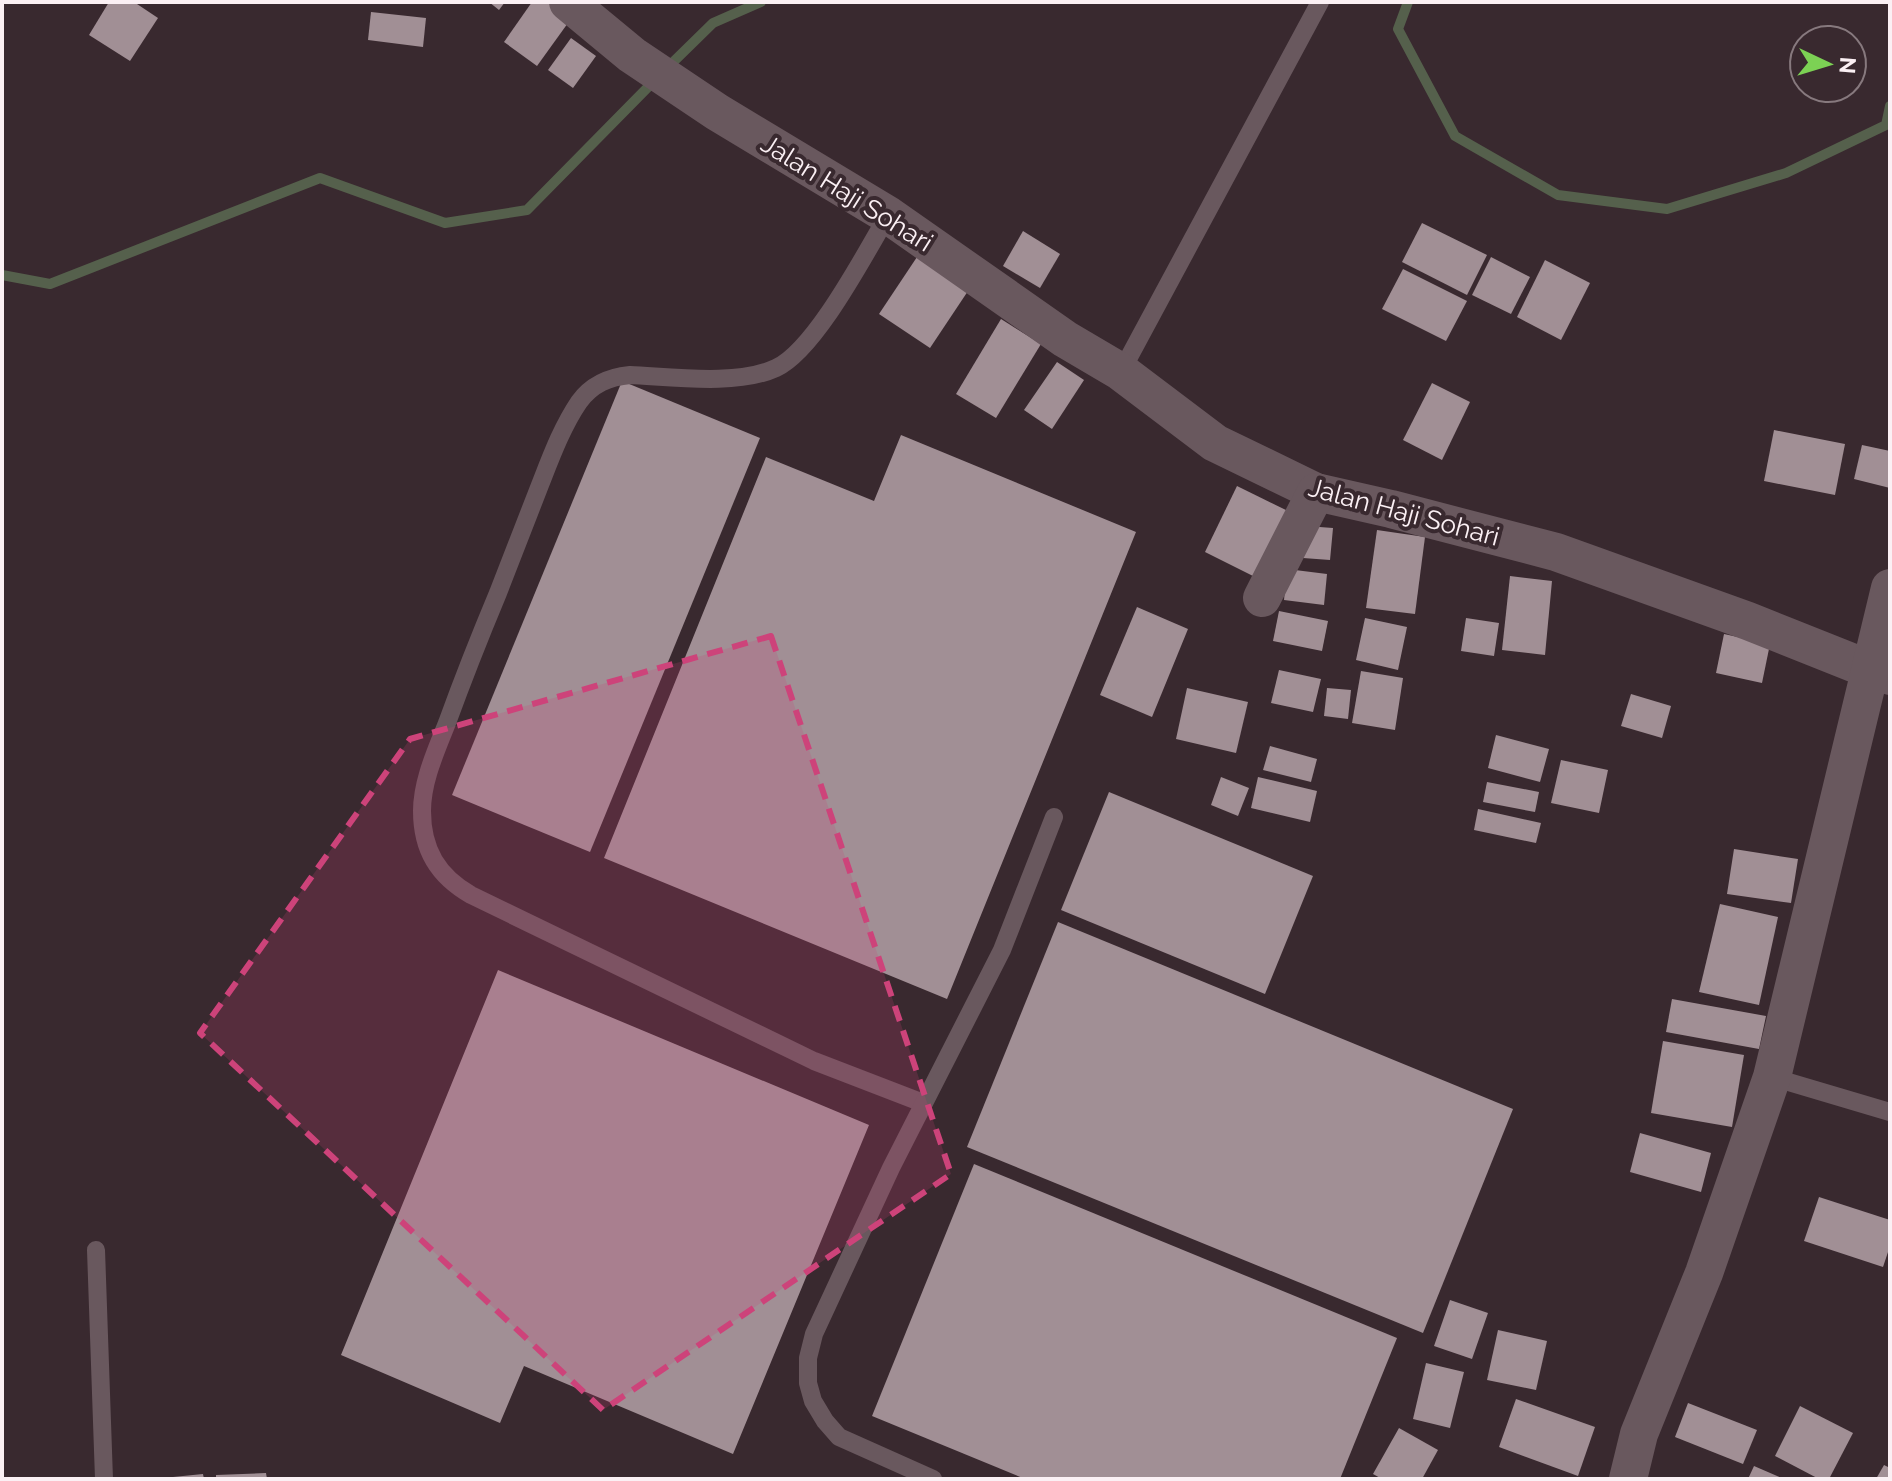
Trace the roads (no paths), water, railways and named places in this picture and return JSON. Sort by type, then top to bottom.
[{"type":"street","name":"Jalan Haji Sohari","points":[[568,2],[632,55],[717,112],[888,215],[1065,339],[1121,372],[1215,443],[1316,492],[1556,552],[1748,621],[1880,673]]},
{"type":"street","points":[[1262,598],[1316,492]]},
{"type":"street","points":[[1628,1479],[1639,1434],[1704,1273],[1772,1077],[1880,673],[1890,588]]},
{"type":"lane","points":[[1121,372],[1320,2]]},
{"type":"lane","points":[[888,215],[840,295],[804,345],[776,368],[721,380],[617,376],[591,388],[579,402],[557,442],[465,675],[432,762],[423,794],[422,811],[427,845],[435,863],[457,887],[814,1061],[923,1103]]},
{"type":"lane","points":[[933,1479],[839,1437],[813,1401],[808,1383],[808,1358],[814,1334],[923,1103],[1002,950],[1054,817]]},
{"type":"lane","points":[[1772,1077],[1890,1112]]},
{"type":"lane","points":[[96,1250],[104,1479]]},
{"type":"waterway","points":[[666,69],[713,23],[761,2]]},
{"type":"waterway","points":[[1408,2],[1398,29],[1455,136],[1558,195],[1667,209],[1786,173],[1886,125],[1890,106]]},
{"type":"waterway","points":[[2,275],[50,284],[320,178],[445,223],[527,210],[655,80]]}]
